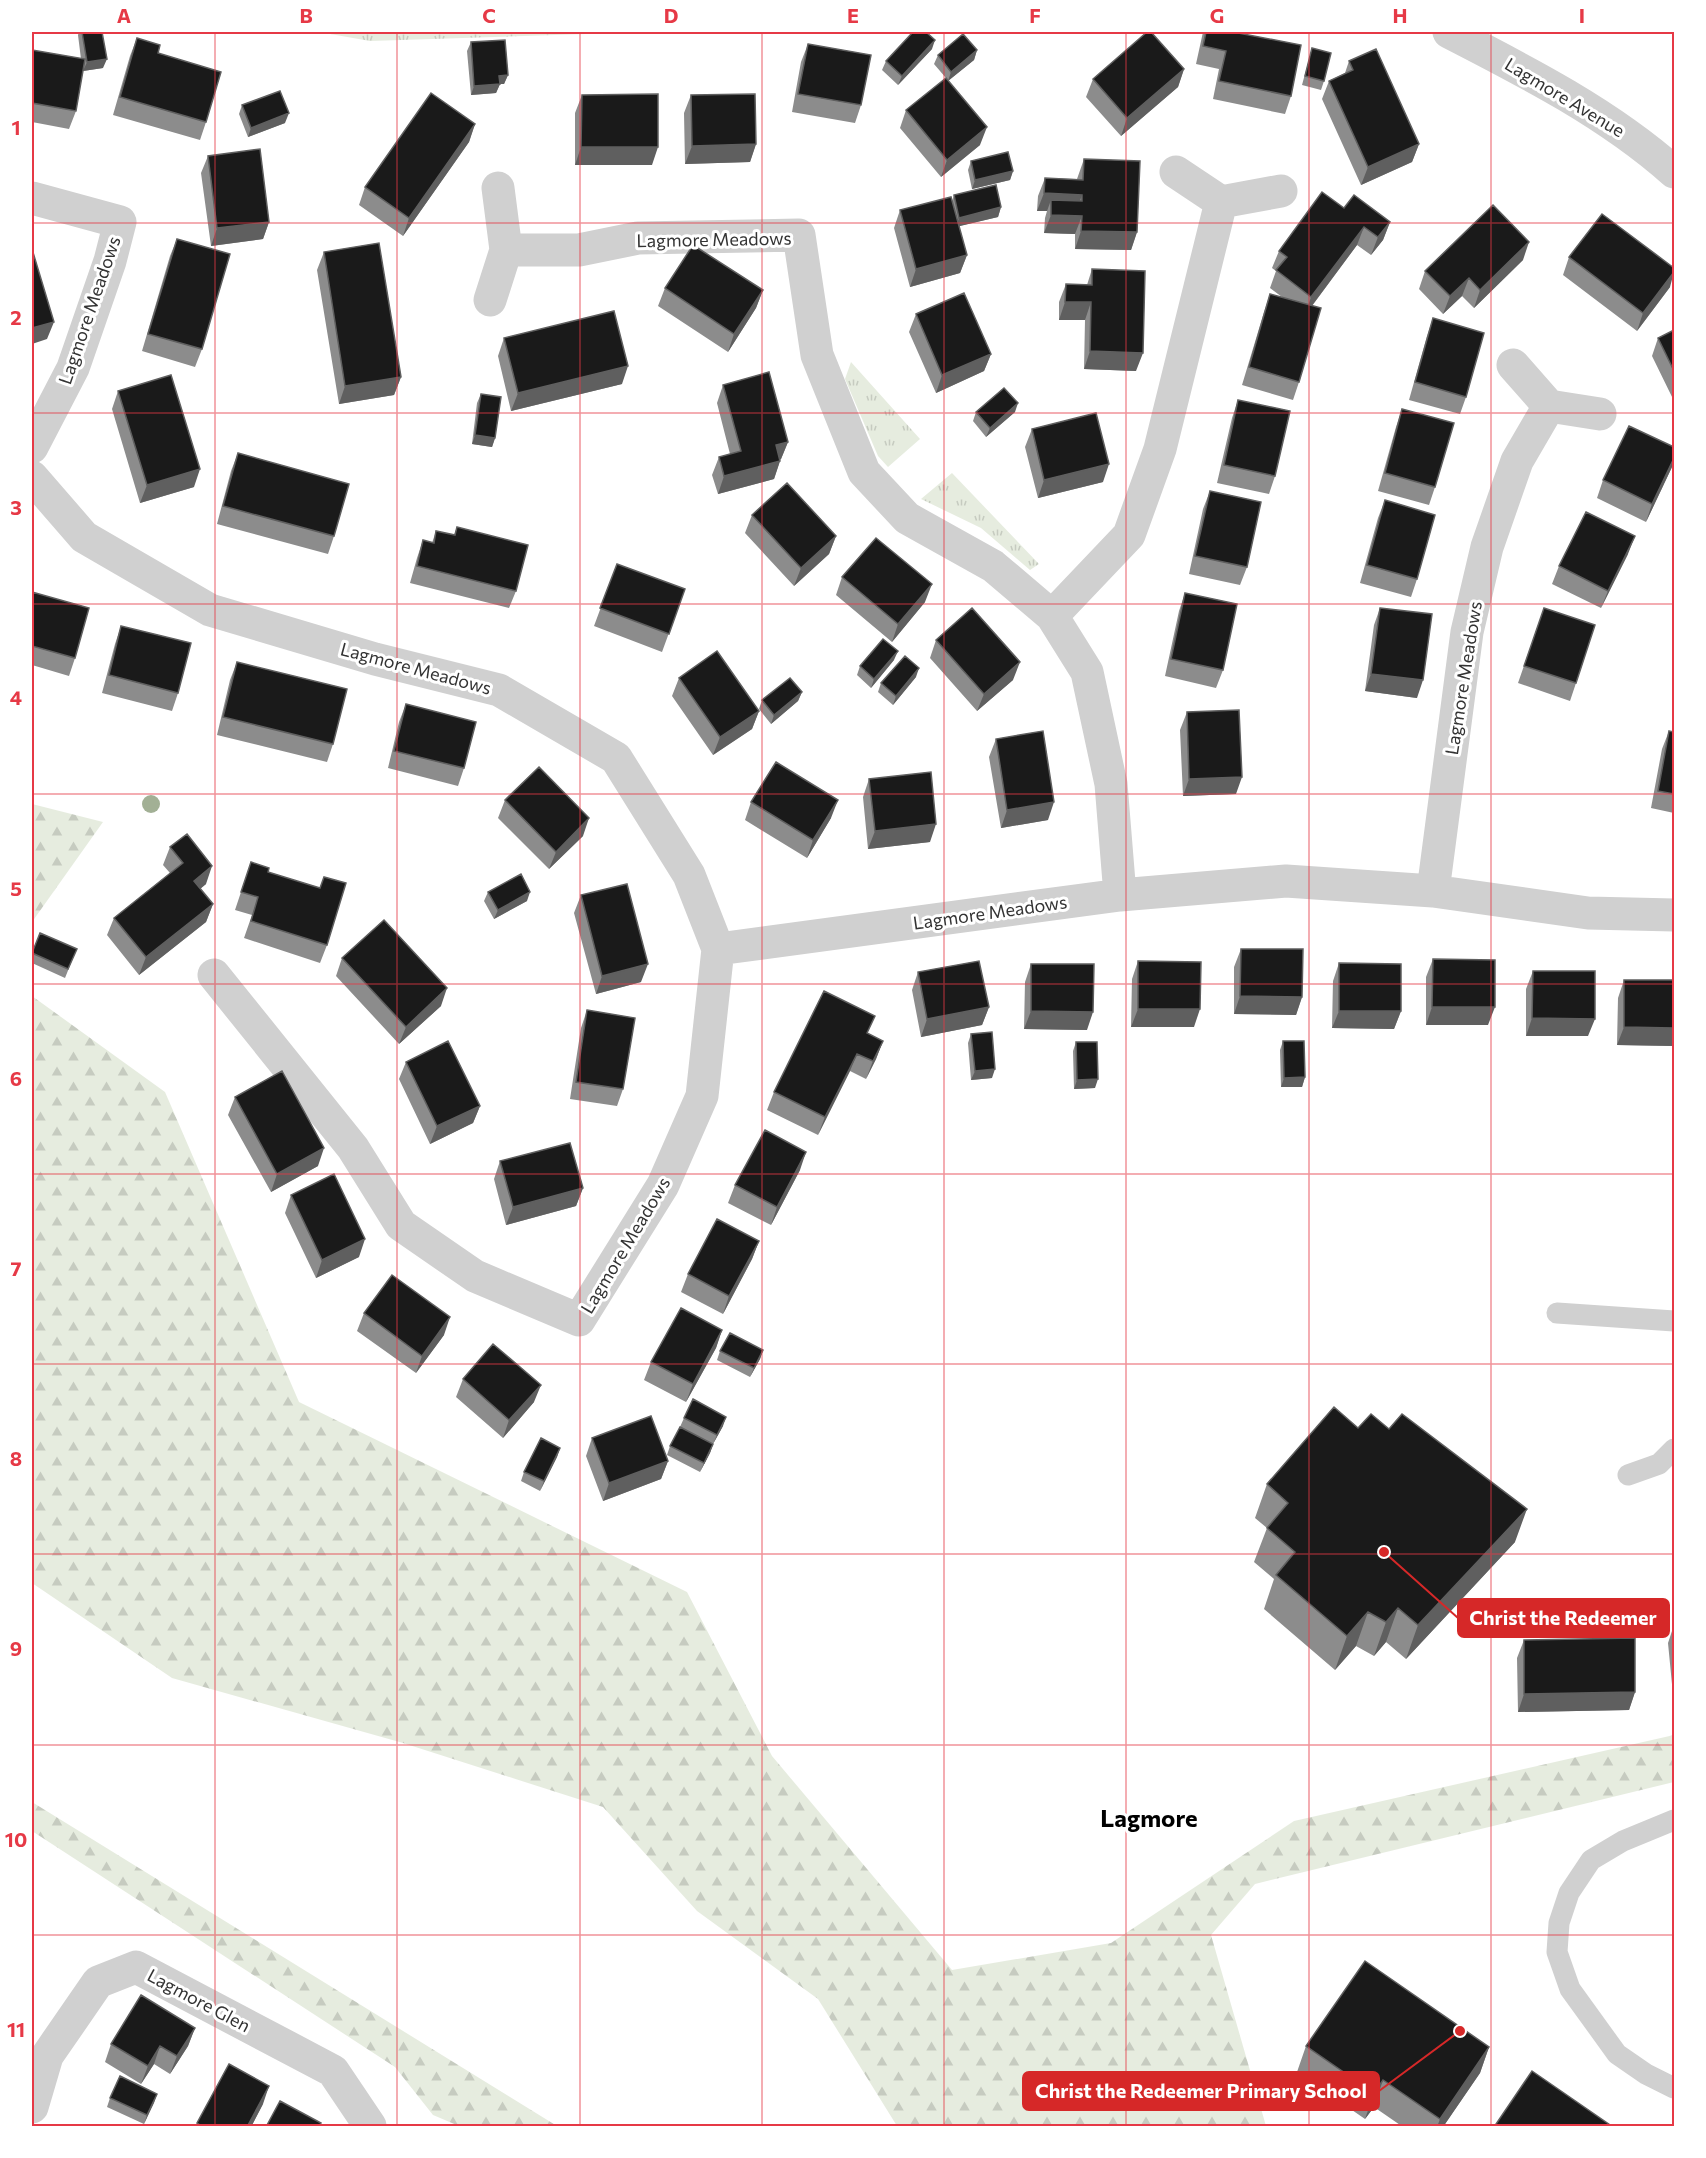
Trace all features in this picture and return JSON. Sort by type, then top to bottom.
[{"type":"street","name":"Lagmore Avenue","points":[[1449,32],[1508,62],[1629,135],[1674,172]]},
{"type":"street","points":[[1176,171],[1221,202],[1281,191]]},
{"type":"street","points":[[490,300],[506,250],[498,188]]},
{"type":"street","name":"Lagmore Meadows","points":[[32,198],[120,222],[110,261],[73,368],[32,447]]},
{"type":"street","points":[[1052,616],[1129,535],[1160,449],[1221,202]]},
{"type":"street","name":"Lagmore Meadows","points":[[506,250],[579,250],[638,238],[799,235],[817,355],[864,472],[907,518],[993,566],[1052,616],[1087,672],[1111,784],[1120,895]]},
{"type":"street","points":[[1514,365],[1549,406],[1600,414]]},
{"type":"street","name":"Lagmore Meadows","points":[[1433,891],[1467,632],[1487,547],[1517,461],[1549,406]]},
{"type":"street","name":"Lagmore Meadows","points":[[32,477],[84,537],[210,610],[375,659],[499,690],[616,758],[689,875],[718,949],[702,1096],[663,1185],[579,1320],[475,1276],[401,1225],[353,1148],[214,975]]},
{"type":"street","name":"Lagmore Meadows","points":[[718,949],[1120,895],[1286,881],[1433,891],[1588,912],[1674,915]]},
{"type":"street","name":"Lagmore Glen","points":[[32,2107],[47,2056],[98,1982],[136,1967],[333,2071],[370,2127]]},
{"type":"lane","points":[[1557,1313],[1674,1321]]},
{"type":"lane","points":[[1629,1475],[1659,1464],[1674,1449]]},
{"type":"lane","points":[[1674,1820],[1623,1841],[1591,1860],[1569,1893],[1559,1923],[1557,1952],[1570,1989],[1617,2054],[1646,2074],[1674,2088]]},
{"type":"green space","points":[[319,32],[647,32],[370,41]]},
{"type":"green space","points":[[851,362],[920,439],[888,467],[878,456],[845,379]]},
{"type":"green space","points":[[952,473],[1039,564],[1030,570],[981,528],[921,499]]},
{"type":"green space","points":[[32,804],[103,822],[32,922]]},
{"type":"green space","points":[[32,996],[165,1092],[299,1402],[687,1592],[772,1756],[952,1970],[1111,1943],[1294,1821],[1674,1735],[1674,1782],[1255,1884],[1211,1935],[1266,2126],[897,2126],[818,1999],[697,1911],[603,1807],[403,1743],[172,1678],[32,1583]]},
{"type":"green space","points":[[32,1802],[557,2126],[459,2126],[433,2115],[395,2067],[32,1831]]},
{"type":"building","points":[[82,32],[102,32],[107,59],[87,62]]},
{"type":"building","points":[[913,32],[926,32],[935,40],[902,76],[886,61]]},
{"type":"building","points":[[1147,32],[1151,32],[1184,69],[1127,118],[1093,79]]},
{"type":"building","points":[[1206,32],[1233,32],[1301,45],[1291,96],[1219,81],[1226,51],[1203,46]]},
{"type":"building","points":[[963,34],[977,50],[951,72],[938,55]]},
{"type":"building","points":[[137,38],[160,45],[158,53],[221,72],[206,122],[120,97]]},
{"type":"building","points":[[505,40],[508,75],[499,76],[500,84],[474,86],[471,42]]},
{"type":"building","points":[[808,44],[871,55],[861,105],[798,94]]},
{"type":"building","points":[[1312,48],[1331,53],[1324,81],[1305,76]]},
{"type":"building","points":[[1376,49],[1419,144],[1368,167],[1329,81],[1353,70],[1349,61]]},
{"type":"building","points":[[32,50],[85,59],[76,111],[32,103]]},
{"type":"building","points":[[946,78],[987,127],[947,160],[906,110]]},
{"type":"building","points":[[280,91],[289,113],[251,128],[242,105]]},
{"type":"building","points":[[431,93],[475,124],[409,218],[365,187]]},
{"type":"building","points":[[658,94],[658,147],[581,147],[582,95]]},
{"type":"building","points":[[755,94],[756,144],[692,146],[691,95]]},
{"type":"building","points":[[260,149],[269,222],[217,228],[208,156]]},
{"type":"building","points":[[1008,152],[1013,171],[975,180],[971,161]]},
{"type":"building","points":[[1084,159],[1140,161],[1137,232],[1081,231],[1082,216],[1051,215],[1051,200],[1082,201],[1082,195],[1044,193],[1045,178],[1083,180]]},
{"type":"building","points":[[996,185],[1001,207],[959,218],[954,195]]},
{"type":"building","points":[[1322,192],[1344,208],[1354,195],[1390,222],[1378,237],[1364,227],[1311,297],[1276,270],[1287,257],[1279,251]]},
{"type":"building","points":[[951,197],[967,255],[916,269],[900,210]]},
{"type":"building","points":[[1493,205],[1529,242],[1480,290],[1469,278],[1450,296],[1425,271]]},
{"type":"building","points":[[1602,214],[1674,268],[1674,272],[1643,313],[1569,257]]},
{"type":"building","points":[[177,239],[230,254],[202,349],[148,334]]},
{"type":"building","points":[[379,243],[401,377],[345,386],[324,252]]},
{"type":"building","points":[[693,245],[763,290],[734,334],[665,288]]},
{"type":"building","points":[[32,249],[54,322],[32,328]]},
{"type":"building","points":[[1092,269],[1145,271],[1143,353],[1090,351],[1091,302],[1065,302],[1066,284],[1092,285]]},
{"type":"building","points":[[964,293],[991,354],[942,375],[916,314]]},
{"type":"building","points":[[1270,294],[1321,308],[1299,382],[1249,367]]},
{"type":"building","points":[[614,311],[628,366],[518,393],[504,338]]},
{"type":"building","points":[[1433,318],[1484,333],[1466,397],[1415,382]]},
{"type":"building","points":[[1674,330],[1674,371],[1658,338]]},
{"type":"building","points":[[769,372],[788,442],[776,445],[780,461],[724,476],[719,457],[741,451],[723,385]]},
{"type":"building","points":[[171,375],[200,469],[147,485],[118,391]]},
{"type":"building","points":[[1004,388],[1018,403],[990,428],[976,412]]},
{"type":"building","points":[[481,394],[501,397],[495,438],[475,435]]},
{"type":"building","points":[[1238,400],[1290,411],[1275,476],[1224,465]]},
{"type":"building","points":[[1402,409],[1454,423],[1435,487],[1385,473]]},
{"type":"building","points":[[1096,413],[1109,464],[1044,480],[1032,429]]},
{"type":"building","points":[[1629,426],[1674,447],[1674,458],[1652,504],[1603,480]]},
{"type":"building","points":[[238,453],[349,484],[334,536],[223,506]]},
{"type":"building","points":[[787,483],[836,536],[801,568],[752,515]]},
{"type":"building","points":[[1210,491],[1261,502],[1247,567],[1195,556]]},
{"type":"building","points":[[1385,500],[1435,515],[1417,579],[1367,565]]},
{"type":"building","points":[[1586,512],[1635,536],[1608,591],[1559,566]]},
{"type":"building","points":[[457,527],[528,545],[516,591],[417,566],[423,540],[434,543],[436,531],[455,535]]},
{"type":"building","points":[[876,538],[932,584],[898,624],[842,577]]},
{"type":"building","points":[[617,564],[685,589],[669,634],[600,608]]},
{"type":"building","points":[[32,592],[89,608],[75,658],[32,646]]},
{"type":"building","points":[[1185,593],[1237,604],[1223,670],[1171,659]]},
{"type":"building","points":[[972,608],[1020,662],[984,694],[936,640]]},
{"type":"building","points":[[1380,608],[1432,614],[1423,680],[1371,674]]},
{"type":"building","points":[[1544,608],[1595,625],[1576,683],[1524,666]]},
{"type":"building","points":[[121,626],[191,643],[178,693],[109,675]]},
{"type":"building","points":[[883,639],[898,651],[874,679],[860,666]]},
{"type":"building","points":[[717,651],[759,711],[720,737],[679,678]]},
{"type":"building","points":[[905,656],[919,668],[896,696],[881,683]]},
{"type":"building","points":[[237,662],[347,689],[333,744],[223,717]]},
{"type":"building","points":[[790,678],[802,692],[774,715],[762,700]]},
{"type":"building","points":[[406,704],[476,722],[464,768],[394,751]]},
{"type":"building","points":[[1239,710],[1242,777],[1189,779],[1187,712]]},
{"type":"building","points":[[1043,731],[1054,802],[1007,810],[996,739]]},
{"type":"building","points":[[1669,731],[1674,732],[1674,794],[1658,791]]},
{"type":"building","points":[[776,762],[838,800],[813,840],[751,802]]},
{"type":"building","points":[[539,767],[589,818],[556,852],[505,800]]},
{"type":"building","points":[[931,772],[936,824],[875,831],[869,779]]},
{"type":"building","points":[[187,834],[212,866],[194,881],[213,904],[146,957],[114,918],[183,863],[170,847]]},
{"type":"building","points":[[251,862],[269,868],[268,872],[320,888],[324,877],[346,883],[327,945],[251,921],[258,897],[241,892]]},
{"type":"building","points":[[521,874],[530,892],[498,910],[488,892]]},
{"type":"building","points":[[627,884],[648,964],[602,976],[581,895]]},
{"type":"building","points":[[384,920],[447,988],[406,1027],[342,958]]},
{"type":"building","points":[[40,933],[77,949],[68,969],[32,953]]},
{"type":"building","points":[[1241,949],[1303,949],[1302,997],[1240,996]]},
{"type":"building","points":[[1433,959],[1495,960],[1495,1007],[1432,1007]]},
{"type":"building","points":[[979,961],[989,1007],[927,1019],[918,972]]},
{"type":"building","points":[[1138,961],[1201,962],[1200,1009],[1138,1009]]},
{"type":"building","points":[[1339,963],[1401,964],[1401,1011],[1339,1011]]},
{"type":"building","points":[[1031,964],[1094,964],[1093,1012],[1031,1011]]},
{"type":"building","points":[[1533,971],[1595,971],[1595,1019],[1532,1018]]},
{"type":"building","points":[[1624,980],[1674,980],[1674,1028],[1624,1027]]},
{"type":"building","points":[[824,991],[875,1016],[867,1033],[883,1041],[873,1061],[857,1054],[825,1117],[774,1092]]},
{"type":"building","points":[[587,1010],[635,1018],[623,1089],[576,1082]]},
{"type":"building","points":[[992,1032],[995,1069],[975,1071],[971,1034]]},
{"type":"building","points":[[448,1041],[480,1106],[437,1126],[406,1062]]},
{"type":"building","points":[[1283,1041],[1304,1041],[1305,1077],[1284,1078]]},
{"type":"building","points":[[1076,1042],[1097,1042],[1098,1079],[1077,1080]]},
{"type":"building","points":[[282,1071],[324,1148],[277,1174],[235,1097]]},
{"type":"building","points":[[765,1130],[806,1152],[777,1207],[735,1185]]},
{"type":"building","points":[[570,1143],[583,1188],[513,1207],[500,1161]]},
{"type":"building","points":[[334,1174],[365,1239],[322,1260],[291,1195]]},
{"type":"building","points":[[717,1219],[759,1241],[729,1296],[688,1274]]},
{"type":"building","points":[[392,1275],[450,1317],[422,1356],[364,1313]]},
{"type":"building","points":[[681,1308],[722,1330],[693,1384],[651,1362]]},
{"type":"building","points":[[730,1333],[763,1350],[754,1368],[720,1351]]},
{"type":"building","points":[[493,1344],[541,1385],[509,1420],[463,1379]]},
{"type":"building","points":[[693,1399],[726,1417],[717,1435],[684,1418]]},
{"type":"building","points":[[1334,1407],[1358,1428],[1371,1414],[1389,1429],[1402,1414],[1527,1509],[1418,1625],[1398,1608],[1386,1622],[1368,1612],[1347,1636],[1276,1575],[1295,1552],[1267,1528],[1288,1503],[1267,1484]]},
{"type":"building","points":[[651,1416],[668,1461],[609,1483],[592,1438]]},
{"type":"building","points":[[680,1427],[713,1444],[704,1463],[670,1446]]},
{"type":"building","points":[[541,1438],[560,1448],[544,1481],[524,1472]]},
{"type":"building","points":[[1635,1638],[1635,1692],[1524,1694],[1524,1640]]},
{"type":"building","points":[[1365,1961],[1489,2047],[1440,2119],[1383,2080],[1374,2093],[1306,2046]]},
{"type":"building","points":[[141,1995],[195,2028],[177,2056],[160,2046],[148,2066],[111,2044]]},
{"type":"building","points":[[229,2064],[269,2086],[247,2127],[203,2127],[197,2123]]},
{"type":"building","points":[[1532,2071],[1613,2127],[1494,2127]]},
{"type":"building","points":[[120,2076],[157,2094],[147,2115],[110,2098]]},
{"type":"building","points":[[280,2101],[321,2123],[318,2127],[266,2127]]},
{"type":"place","name":"Christ the Redeemer","points":[[1384,1552]]},
{"type":"place","name":"Christ the Redeemer Primary School","points":[[1460,2031]]},
{"type":"district","name":"Lagmore","points":[[1149,1817]]}]
